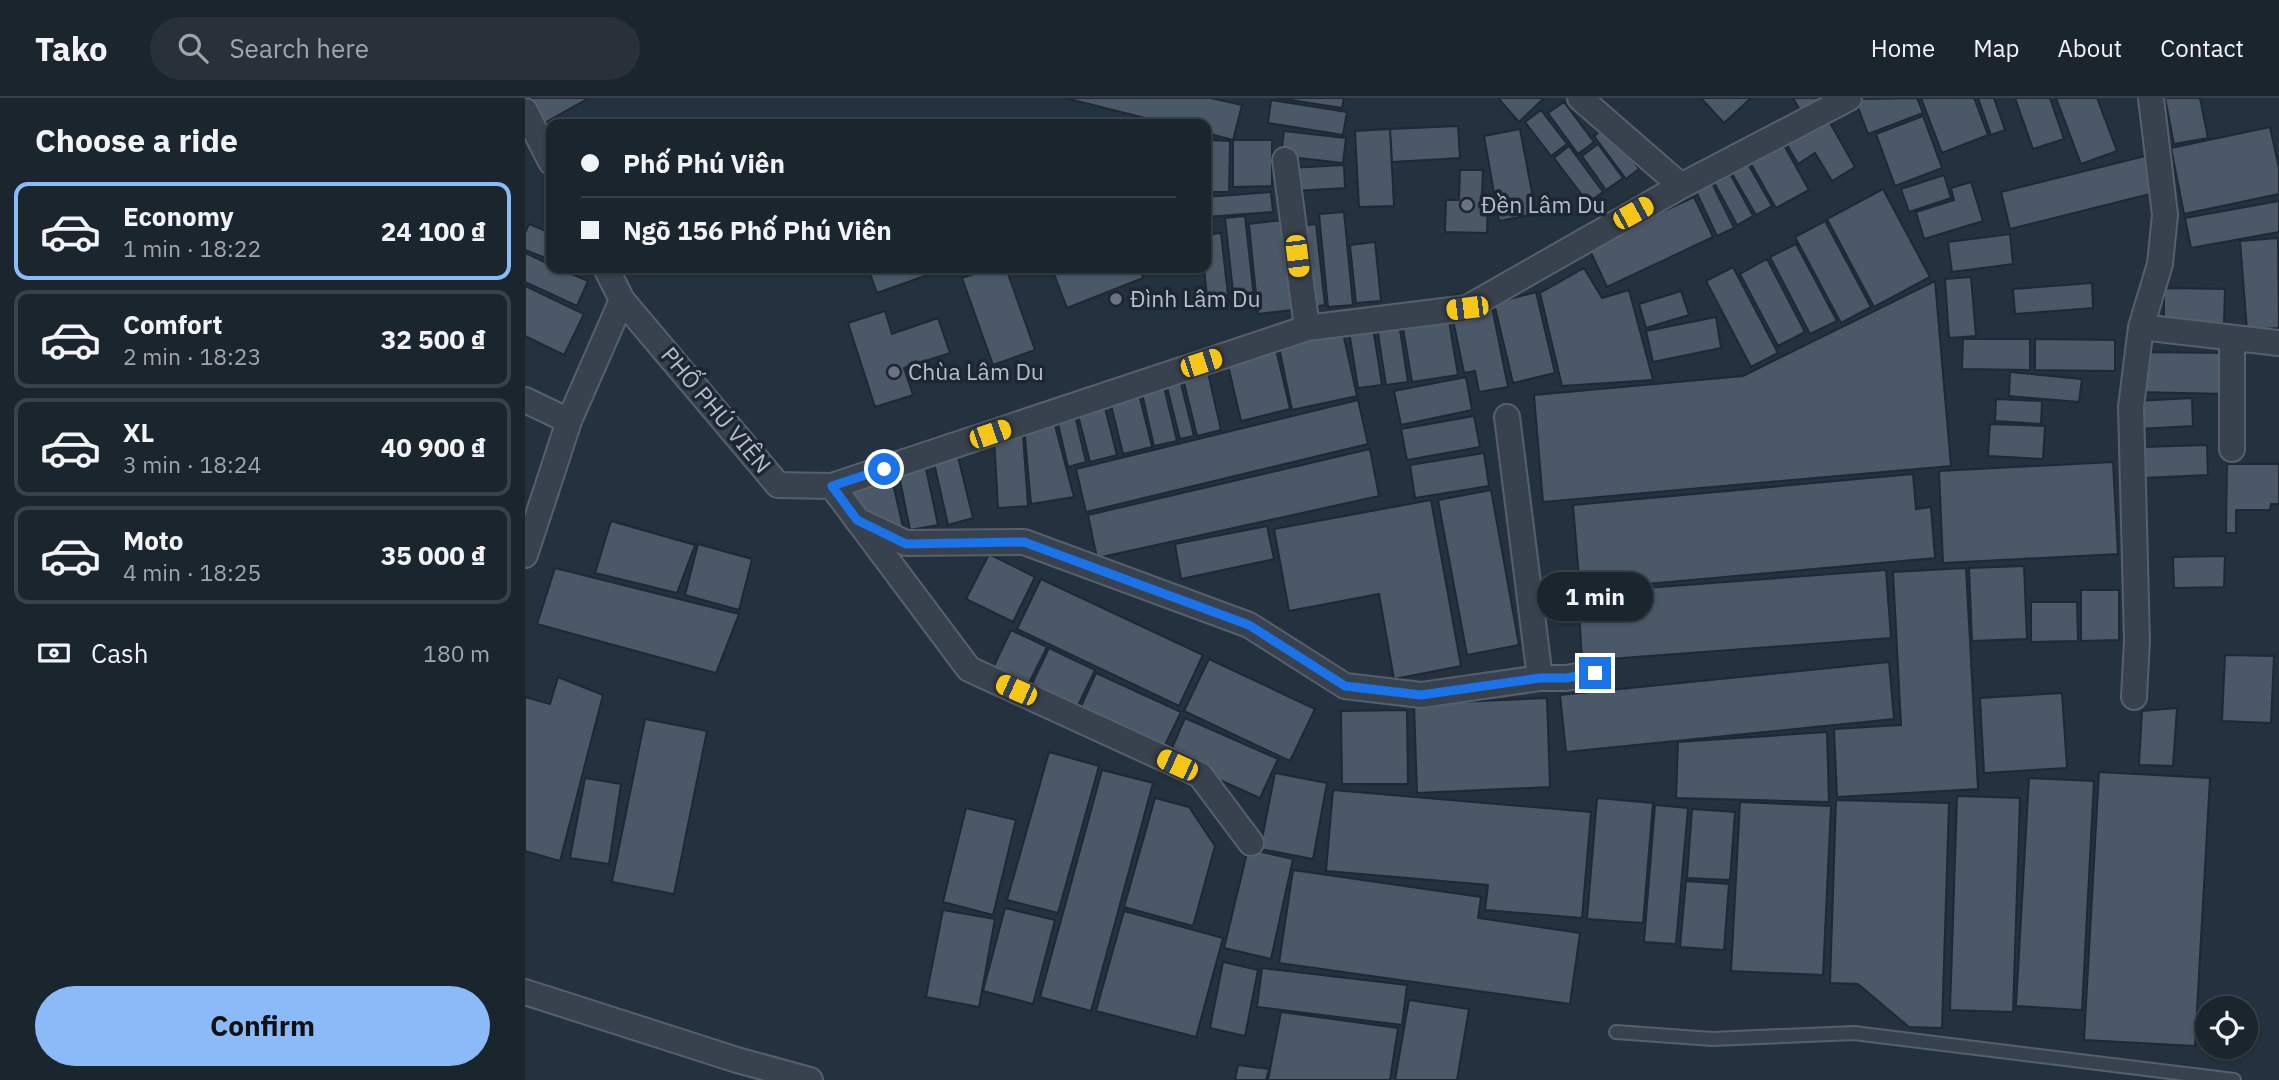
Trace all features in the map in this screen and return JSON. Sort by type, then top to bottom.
[{"type":"street","points":[[1580,98],[1681,186]]},
{"type":"street","name":"PHỐ PHÚ VIÊN","points":[[608,273],[622,300],[778,485],[832,486],[1307,328],[1467,308],[1681,186],[1849,98]]},
{"type":"street","points":[[2134,697],[2137,640],[2131,407],[2141,327],[2160,264],[2165,215],[2151,98]]},
{"type":"street","points":[[525,111],[546,152]]},
{"type":"street","points":[[1285,160],[1307,328]]},
{"type":"street","points":[[525,555],[569,421],[622,300]]},
{"type":"street","points":[[2141,327],[2279,343]]},
{"type":"street","points":[[2232,338],[2232,449]]},
{"type":"street","points":[[525,400],[569,421]]},
{"type":"street","points":[[1507,417],[1540,678]]},
{"type":"street","points":[[832,486],[969,669],[1200,775],[1251,843]]},
{"type":"street","points":[[857,520],[906,544],[1024,542],[1249,625],[1345,686],[1421,695],[1595,673]]},
{"type":"street","points":[[525,992],[737,1060],[810,1080]]},
{"type":"lane","points":[[1616,1032],[1712,1039],[1854,1033],[2234,1080]]},
{"type":"building","points":[[525,98],[589,98],[552,119],[546,119],[541,125]]},
{"type":"building","points":[[1065,98],[1211,98],[1242,105],[1233,140],[1211,134],[1211,119],[1149,119]]},
{"type":"building","points":[[1278,98],[1344,98],[1342,108]]},
{"type":"building","points":[[1498,98],[1544,98],[1519,122]]},
{"type":"building","points":[[1701,98],[1751,98],[1724,123]]},
{"type":"building","points":[[1793,98],[1826,98],[1801,112]]},
{"type":"building","points":[[1917,98],[1923,113],[1868,134],[1855,99]]},
{"type":"building","points":[[1921,98],[1974,98],[1988,135],[1942,153]]},
{"type":"building","points":[[1978,98],[1994,98],[2005,130],[1991,135]]},
{"type":"building","points":[[2015,98],[2050,98],[2064,139],[2033,149]]},
{"type":"building","points":[[2056,98],[2097,98],[2117,151],[2081,164]]},
{"type":"building","points":[[2165,98],[2200,98],[2208,138],[2174,144]]},
{"type":"building","points":[[1271,100],[1347,112],[1343,135],[1268,123]]},
{"type":"building","points":[[1564,102],[1594,142],[1578,154],[1548,113]]},
{"type":"building","points":[[1541,110],[1567,144],[1551,156],[1525,122]]},
{"type":"building","points":[[1825,114],[1855,167],[1832,181],[1815,153],[1798,164],[1783,138]]},
{"type":"building","points":[[1923,116],[1942,168],[1895,186],[1876,134]]},
{"type":"building","points":[[1458,126],[1460,158],[1392,162],[1390,129]]},
{"type":"building","points":[[1607,126],[1639,169],[1626,179],[1594,136]]},
{"type":"building","points":[[2270,127],[2279,168],[2279,194],[2184,214],[2171,148]]},
{"type":"building","points":[[1390,129],[1394,206],[1359,207],[1355,131]]},
{"type":"building","points":[[1520,129],[1536,214],[1499,221],[1484,136]]},
{"type":"building","points":[[1284,131],[1346,138],[1343,163],[1281,156]]},
{"type":"building","points":[[1780,138],[1809,190],[1776,208],[1747,157]]},
{"type":"building","points":[[1211,140],[1230,141],[1229,192],[1211,192]]},
{"type":"building","points":[[1233,140],[1272,140],[1272,186],[1233,187]]},
{"type":"building","points":[[1598,144],[1623,178],[1606,190],[1582,156]]},
{"type":"building","points":[[1569,146],[1603,192],[1588,203],[1554,158]]},
{"type":"building","points":[[2145,156],[2154,193],[2010,229],[2001,192]]},
{"type":"building","points":[[1744,157],[1772,206],[1756,215],[1728,167]]},
{"type":"building","points":[[1344,165],[1345,188],[1293,191],[1291,168]]},
{"type":"building","points":[[1726,166],[1753,216],[1737,225],[1710,175]]},
{"type":"building","points":[[1460,170],[1483,170],[1482,195],[1488,195],[1487,233],[1445,232],[1446,200],[1459,200]]},
{"type":"building","points":[[1944,175],[1951,198],[1909,212],[1901,189]]},
{"type":"building","points":[[1710,179],[1734,228],[1717,236],[1694,187]]},
{"type":"building","points":[[1971,182],[1983,221],[1924,239],[1916,212],[1954,200],[1951,188]]},
{"type":"building","points":[[1883,189],[1930,277],[1874,307],[1827,219]]},
{"type":"building","points":[[1271,192],[1273,212],[1211,217],[1211,197]]},
{"type":"building","points":[[1694,197],[1713,237],[1607,287],[1588,246]]},
{"type":"building","points":[[2279,201],[2279,232],[2191,248],[2185,218]]},
{"type":"building","points":[[1344,212],[1353,305],[1328,307],[1319,214]]},
{"type":"building","points":[[1245,216],[1255,307],[1235,310],[1225,218]]},
{"type":"building","points":[[1283,220],[1292,310],[1258,314],[1249,224]]},
{"type":"building","points":[[1825,221],[1871,307],[1841,323],[1795,237]]},
{"type":"building","points":[[529,224],[546,231],[546,258],[525,250],[525,233]]},
{"type":"building","points":[[1316,224],[1325,305],[1306,308],[1298,226]]},
{"type":"building","points":[[1221,233],[1229,304],[1208,307],[1205,273],[1211,273],[1211,234]]},
{"type":"building","points":[[2010,234],[2013,264],[1952,272],[1948,242]]},
{"type":"building","points":[[2278,238],[2279,328],[2247,330],[2240,241]]},
{"type":"building","points":[[1375,242],[1381,301],[1356,303],[1350,245]]},
{"type":"building","points":[[1796,244],[1837,321],[1810,334],[1770,257]]},
{"type":"building","points":[[525,253],[546,263],[546,273],[570,273],[588,281],[577,306],[525,282]]},
{"type":"building","points":[[1767,259],[1805,332],[1778,346],[1740,274]]},
{"type":"building","points":[[1733,267],[1778,353],[1751,367],[1706,281]]},
{"type":"building","points":[[1584,268],[1602,298],[1629,290],[1653,380],[1562,386],[1540,293]]},
{"type":"building","points":[[870,273],[933,273],[877,293]]},
{"type":"building","points":[[976,273],[1008,273],[1035,350],[993,365],[962,278]]},
{"type":"building","points":[[1054,273],[1141,273],[1143,278],[1067,308]]},
{"type":"building","points":[[1971,277],[1976,336],[1949,338],[1945,279]]},
{"type":"building","points":[[1935,281],[1951,466],[1543,502],[1534,395],[1743,376]]},
{"type":"building","points":[[2092,283],[2093,308],[2015,314],[2013,289]]},
{"type":"building","points":[[525,286],[584,314],[564,355],[525,336]]},
{"type":"building","points":[[2164,288],[2225,289],[2224,323],[2164,322]]},
{"type":"building","points":[[1681,291],[1689,315],[1646,328],[1639,304]]},
{"type":"building","points":[[1536,292],[1555,373],[1513,383],[1494,303]]},
{"type":"building","points":[[1492,307],[1508,387],[1479,392],[1475,371],[1464,373],[1452,315]]},
{"type":"building","points":[[885,311],[892,334],[938,318],[950,353],[904,368],[913,395],[875,407],[848,323]]},
{"type":"building","points":[[1448,315],[1458,375],[1412,382],[1402,322]]},
{"type":"building","points":[[1716,317],[1721,348],[1653,362],[1646,331]]},
{"type":"building","points":[[1399,323],[1408,382],[1386,385],[1377,327]]},
{"type":"building","points":[[1373,328],[1382,385],[1358,388],[1349,331]]},
{"type":"building","points":[[1343,333],[1357,396],[1292,410],[1279,347]]},
{"type":"building","points":[[1963,339],[2030,339],[2030,370],[1962,369]]},
{"type":"building","points":[[2035,339],[2115,340],[2115,371],[2035,370]]},
{"type":"building","points":[[1276,349],[1290,409],[1241,421],[1227,361]]},
{"type":"building","points":[[2138,352],[2228,353],[2227,394],[2137,392]]},
{"type":"building","points":[[1207,368],[1221,430],[1197,436],[1182,374]]},
{"type":"building","points":[[2010,372],[2082,379],[2079,402],[2009,396]]},
{"type":"building","points":[[1179,376],[1194,436],[1180,439],[1165,379]]},
{"type":"building","points":[[1466,377],[1472,410],[1401,425],[1394,391]]},
{"type":"building","points":[[1163,383],[1177,441],[1154,446],[1141,389]]},
{"type":"building","points":[[1138,390],[1152,447],[1123,454],[1109,397]]},
{"type":"building","points":[[2192,398],[2193,426],[2138,429],[2137,401]]},
{"type":"building","points":[[1996,399],[2042,401],[2041,424],[1995,421]]},
{"type":"building","points":[[1103,400],[1117,455],[1090,462],[1076,407]]},
{"type":"building","points":[[1358,400],[1368,444],[1086,512],[1076,469]]},
{"type":"building","points":[[1074,411],[1086,462],[1068,467],[1056,415]]},
{"type":"building","points":[[1474,416],[1480,447],[1407,460],[1401,429]]},
{"type":"building","points":[[1053,418],[1074,497],[1031,504],[1024,426]]},
{"type":"building","points":[[1990,424],[2045,426],[2043,459],[1988,456]]},
{"type":"building","points":[[1023,435],[1028,506],[998,508],[994,437]]},
{"type":"building","points":[[2207,445],[2208,475],[2144,478],[2143,447]]},
{"type":"building","points":[[1370,449],[1379,496],[1097,558],[1088,515]]},
{"type":"building","points":[[1484,453],[1489,486],[1415,498],[1410,465]]},
{"type":"building","points":[[958,457],[973,518],[948,525],[934,463]]},
{"type":"building","points":[[2113,462],[2118,554],[1943,563],[1939,471]]},
{"type":"building","points":[[925,464],[938,525],[910,530],[898,470]]},
{"type":"building","points":[[2227,464],[2279,464],[2279,504],[2271,504],[2270,510],[2236,510],[2236,533],[2226,533]]},
{"type":"building","points":[[1913,474],[1916,509],[1931,507],[1935,558],[1580,590],[1573,505]]},
{"type":"building","points":[[891,476],[904,531],[864,515],[847,487]]},
{"type":"building","points":[[1491,490],[1519,645],[1467,655],[1438,500]]},
{"type":"building","points":[[1431,500],[1461,666],[1394,679],[1379,594],[1289,611],[1274,529]]},
{"type":"building","points":[[611,521],[695,545],[677,593],[595,573]]},
{"type":"building","points":[[1267,526],[1274,559],[1181,579],[1175,544]]},
{"type":"building","points":[[698,544],[752,559],[739,610],[685,595]]},
{"type":"building","points":[[989,554],[1035,577],[1013,622],[966,599]]},
{"type":"building","points":[[2225,556],[2224,587],[2174,588],[2173,557]]},
{"type":"building","points":[[2024,566],[2027,639],[1972,641],[1969,568]]},
{"type":"building","points":[[555,568],[739,614],[716,673],[537,624]]},
{"type":"building","points":[[1966,568],[1978,789],[1837,797],[1834,729],[1901,725],[1893,572]]},
{"type":"building","points":[[1886,570],[1891,638],[1582,661],[1578,593]]},
{"type":"building","points":[[1041,579],[1203,655],[1179,706],[1017,629]]},
{"type":"building","points":[[2081,590],[2119,590],[2119,640],[2081,641]]},
{"type":"building","points":[[2031,602],[2077,602],[2078,641],[2031,642]]},
{"type":"building","points":[[1011,630],[1047,647],[1025,691],[990,674]]},
{"type":"building","points":[[1049,648],[1095,670],[1074,714],[1028,692]]},
{"type":"building","points":[[2225,655],[2274,656],[2271,723],[2222,721]]},
{"type":"building","points":[[1209,659],[1315,709],[1290,761],[1184,711]]},
{"type":"building","points":[[1889,662],[1894,719],[1566,752],[1560,695]]},
{"type":"building","points":[[1096,673],[1181,712],[1162,751],[1078,713]]},
{"type":"building","points":[[558,677],[603,695],[560,861],[525,851],[525,697],[550,704]]},
{"type":"building","points":[[2062,693],[2067,768],[1984,773],[1980,698]]},
{"type":"building","points":[[1547,698],[1550,787],[1417,793],[1414,704]]},
{"type":"building","points":[[2177,708],[2173,766],[2139,765],[2142,711]]},
{"type":"building","points":[[1407,710],[1408,784],[1342,784],[1341,711]]},
{"type":"building","points":[[1185,718],[1278,759],[1260,798],[1168,757]]},
{"type":"building","points":[[645,719],[707,731],[674,894],[612,882]]},
{"type":"building","points":[[1827,732],[1829,802],[1676,798],[1678,742]]},
{"type":"building","points":[[1049,752],[1099,766],[1058,913],[1007,900]]},
{"type":"building","points":[[1102,770],[1153,783],[1091,1011],[1040,997]]},
{"type":"building","points":[[2099,772],[2210,778],[2198,996],[2195,996],[2195,1046],[2084,1040]]},
{"type":"building","points":[[1275,773],[1327,783],[1313,859],[1260,849]]},
{"type":"building","points":[[585,778],[621,784],[609,864],[570,858]]},
{"type":"building","points":[[2029,778],[2094,781],[2082,1010],[2016,1006]]},
{"type":"building","points":[[1333,790],[1591,812],[1582,918],[1485,910],[1488,885],[1326,871]]},
{"type":"building","points":[[1957,796],[2020,798],[2013,1012],[1950,1010]]},
{"type":"building","points":[[1155,798],[1189,807],[1215,846],[1193,926],[1124,907]]},
{"type":"building","points":[[1597,798],[1653,803],[1643,923],[1587,919]]},
{"type":"building","points":[[1836,800],[1949,803],[1942,1028],[1909,1027],[1858,984],[1830,983]]},
{"type":"building","points":[[1740,802],[1831,806],[1823,975],[1731,971]]},
{"type":"building","points":[[1655,805],[1688,808],[1676,944],[1644,942]]},
{"type":"building","points":[[966,808],[1016,820],[993,915],[943,902]]},
{"type":"building","points":[[1692,809],[1735,812],[1730,880],[1687,878]]},
{"type":"building","points":[[1248,849],[1293,859],[1271,959],[1224,948]]},
{"type":"building","points":[[1293,870],[1481,897],[1478,918],[1580,933],[1570,1004],[1279,963]]},
{"type":"building","points":[[1686,881],[1729,884],[1724,950],[1680,947]]},
{"type":"building","points":[[1005,908],[1055,920],[1033,1004],[983,991]]},
{"type":"building","points":[[943,910],[995,919],[979,1007],[926,997]]},
{"type":"building","points":[[1124,911],[1223,938],[1196,1037],[1096,1011]]},
{"type":"building","points":[[1223,962],[1258,970],[1245,1036],[1210,1028]]},
{"type":"building","points":[[1262,968],[1407,985],[1402,1025],[1257,1007]]},
{"type":"building","points":[[1409,1000],[1469,1009],[1457,1080],[1395,1080]]},
{"type":"building","points":[[1281,1012],[1398,1028],[1390,1080],[1268,1080]]},
{"type":"building","points":[[1238,1065],[1269,1069],[1266,1080],[1235,1080]]},
{"type":"place","name":"Đền Lâm Du","points":[[1467,205]]},
{"type":"place","name":"Đình Lâm Du","points":[[1116,299]]},
{"type":"place","name":"Chùa Lâm Du","points":[[894,372]]},
{"type":"route","points":[[884,469],[832,486],[857,520],[906,544],[1024,542],[1249,625],[1345,686],[1421,695],[1595,673]]}]
